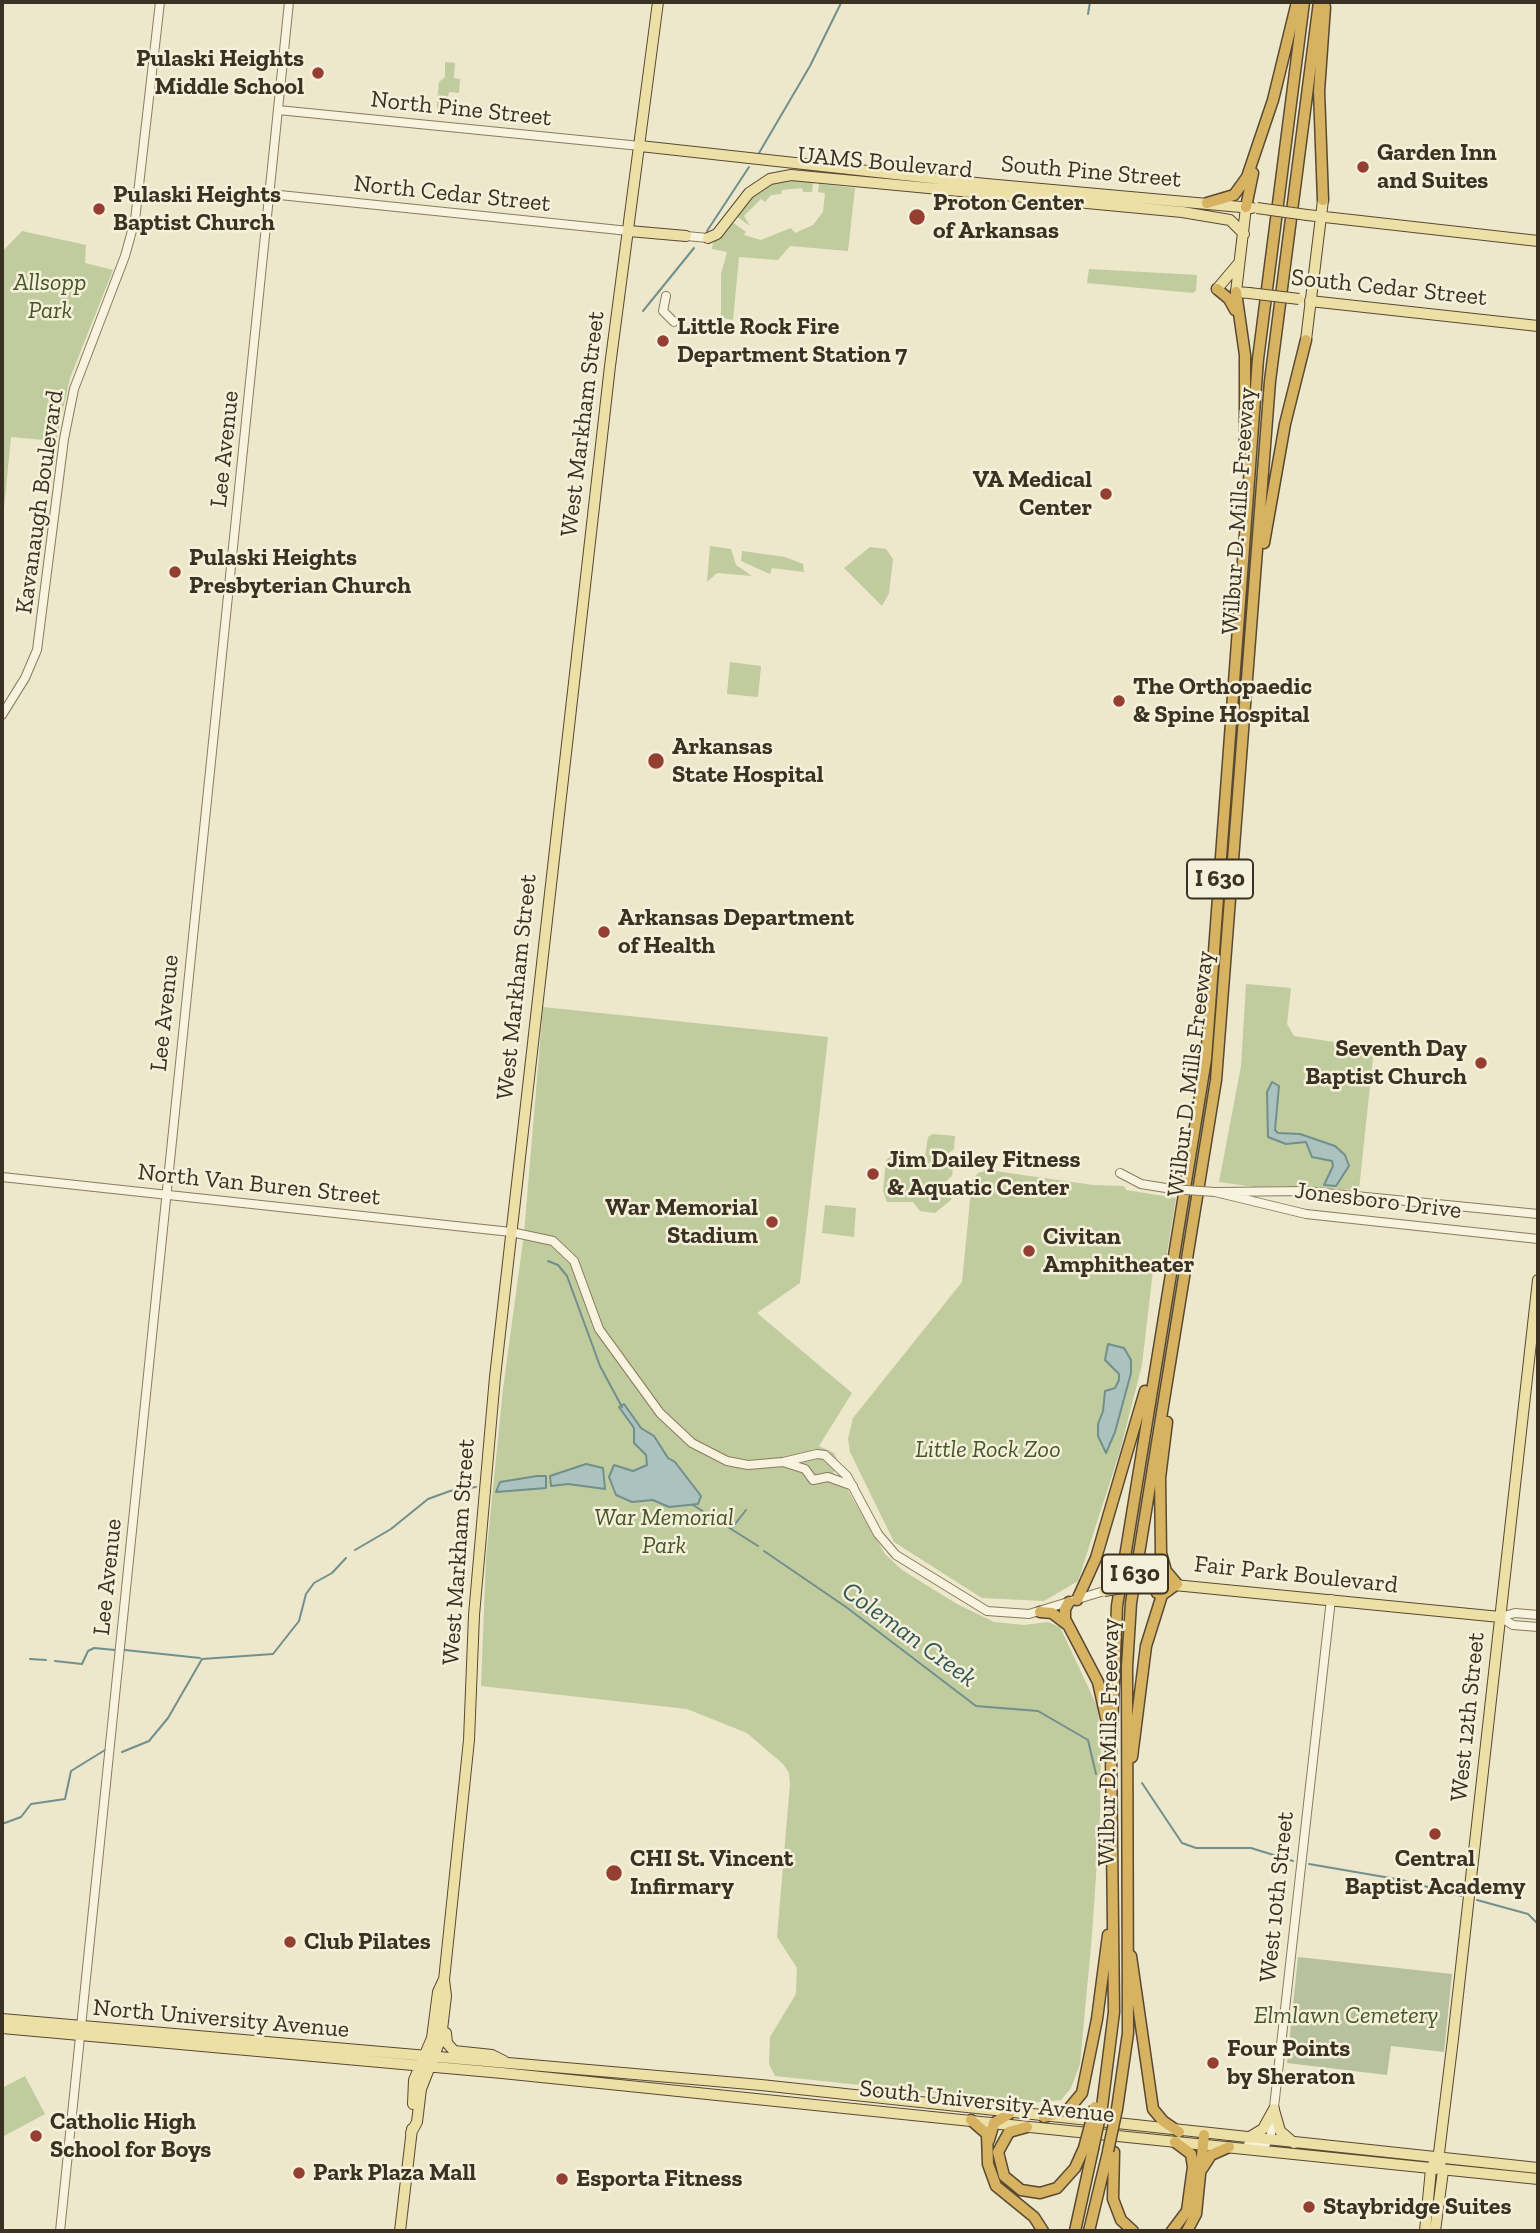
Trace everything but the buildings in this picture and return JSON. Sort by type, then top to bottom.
[{"type":"highway","points":[[1207,203],[1229,198],[1239,191],[1257,153],[1283,65],[1297,2]]},
{"type":"highway","name":"Wilbur D. Mills Freeway","points":[[1075,2231],[1089,2149],[1108,2068],[1114,2012],[1111,1753],[1113,1657],[1119,1585],[1206,1059],[1242,556],[1263,314],[1304,2]]},
{"type":"highway","name":"Wilbur D. Mills Freeway","points":[[1111,2151],[1127,2051],[1127,1667],[1131,1603],[1216,1080],[1280,284],[1319,2]]},
{"type":"highway","points":[[1323,200],[1319,91],[1325,2]]},
{"type":"highway","points":[[1252,208],[1257,153]]},
{"type":"highway","points":[[1217,289],[1229,299],[1240,323]]},
{"type":"highway","points":[[1236,292],[1246,388],[1242,556]]},
{"type":"highway","points":[[1253,608],[1281,444],[1306,340]]},
{"type":"highway","points":[[1111,1753],[1098,1682],[1064,1612],[1092,1569],[1158,1349]]},
{"type":"highway","points":[[1155,1611],[1155,1583],[1161,1553],[1160,1478],[1170,1398],[1169,1374]]},
{"type":"highway","points":[[1128,1776],[1144,1655],[1155,1611],[1165,1590],[1177,1584],[1166,1572],[1161,1553]]},
{"type":"highway","points":[[1092,1569],[1096,1586],[1104,1591]]},
{"type":"highway","points":[[1040,1612],[1052,1613],[1068,1625]]},
{"type":"highway","points":[[1044,2117],[1061,2114],[1073,2107],[1087,2080],[1112,1908]]},
{"type":"highway","points":[[1128,1950],[1135,1964],[1153,2109],[1191,2154],[1193,2167],[1187,2211],[1172,2231]]},
{"type":"highway","points":[[1009,2114],[994,2123],[989,2142],[988,2164],[996,2186],[1034,2217],[1043,2231]]},
{"type":"highway","points":[[971,2120],[985,2131],[989,2142]]},
{"type":"highway","points":[[1027,2127],[1008,2133],[998,2152],[1004,2176],[1021,2190],[1040,2193],[1057,2188],[1089,2149]]},
{"type":"highway","points":[[1187,2231],[1196,2214],[1200,2171],[1207,2141]]},
{"type":"highway","points":[[1200,2171],[1212,2155],[1229,2147]]},
{"type":"highway","points":[[1089,2231],[1111,2151]]},
{"type":"highway","points":[[1111,2151],[1113,2199],[1121,2220],[1133,2231]]},
{"type":"main road","name":"West Markham Street","points":[[411,2133],[446,1996],[444,1980],[469,1740],[472,1640],[484,1484],[608,377],[658,2]]},
{"type":"main road","name":"South Pine Street","points":[[640,146],[986,184],[1207,203],[1538,240]]},
{"type":"main road","name":"UAMS Boulevard","points":[[708,238],[717,234],[749,193],[770,180],[792,175],[1182,212],[1230,220],[1244,234]]},
{"type":"main road","points":[[1306,340],[1305,300],[1323,200]]},
{"type":"main road","points":[[1236,292],[1244,234],[1252,208]]},
{"type":"main road","points":[[629,231],[686,236]]},
{"type":"main road","points":[[1217,289],[1240,261]]},
{"type":"main road","name":"South Cedar Street","points":[[1236,292],[1538,326]]},
{"type":"main road","name":"West 12th Street","points":[[1425,2231],[1431,2169],[1438,2158],[1538,1280]]},
{"type":"main road","name":"Fair Park Boulevard","points":[[1104,1591],[1155,1583],[1177,1584],[1500,1617]]},
{"type":"main road","name":"West Markham Street","points":[[400,2231],[414,2080],[428,2062],[438,1992],[444,1980]]},
{"type":"main road","points":[[446,1996],[446,2039],[449,2047],[454,2051],[492,2055],[510,2064]]},
{"type":"main road","name":"North University Avenue","points":[[2,2020],[81,2032]]},
{"type":"main road","name":"North University Avenue","points":[[2,2028],[81,2032],[428,2062]]},
{"type":"main road","name":"South University Avenue","points":[[428,2062],[460,2069],[1027,2127],[1177,2137]]},
{"type":"main road","name":"South University Avenue","points":[[428,2062],[510,2064],[856,2096],[1044,2117],[1207,2141],[1229,2147],[1538,2179]]},
{"type":"main road","points":[[419,2106],[437,2073],[460,2069]]},
{"type":"main road","points":[[856,2096],[874,2102],[882,2112],[896,2104],[922,2103]]},
{"type":"main road","points":[[1246,2139],[1265,2127],[1274,2109]]},
{"type":"main road","points":[[1274,2109],[1280,2131],[1294,2144]]},
{"type":"main road","name":"South University Avenue","points":[[1207,2141],[1246,2139],[1538,2168]]},
{"type":"main road","name":"West 12th Street","points":[[1435,2231],[1443,2171],[1438,2158]]},
{"type":"street","name":"Kavanaugh Boulevard","points":[[2,715],[25,678],[37,650],[64,439],[74,389],[125,256],[135,220],[160,2]]},
{"type":"street","name":"Lee Avenue","points":[[60,2231],[289,2]]},
{"type":"street","name":"North Pine Street","points":[[278,110],[640,146]]},
{"type":"street","name":"North Cedar Street","points":[[270,194],[629,231]]},
{"type":"street","points":[[686,236],[708,238]]},
{"type":"street","points":[[666,296],[663,311],[674,322]]},
{"type":"street","name":"Jonesboro Drive","points":[[1120,1173],[1141,1184],[1172,1189],[1215,1192],[1305,1191],[1538,1214]]},
{"type":"street","name":"North Van Buren Street","points":[[2,1177],[511,1232]]},
{"type":"street","name":"Jonesboro Drive","points":[[1215,1192],[1306,1214],[1538,1239]]},
{"type":"street","points":[[511,1232],[553,1241],[569,1253],[578,1269],[599,1329],[660,1413],[685,1438],[727,1461],[756,1465],[821,1454],[831,1463],[828,1477]]},
{"type":"street","points":[[804,1469],[808,1457]]},
{"type":"street","points":[[783,1462],[804,1469],[813,1480],[828,1477],[853,1486]]},
{"type":"street","name":"Fair Park Boulevard","points":[[831,1463],[847,1475],[882,1539],[910,1566],[987,1611],[1019,1615],[1040,1612],[1104,1591]]},
{"type":"street","name":"West 10th Street","points":[[1269,2141],[1331,1600]]},
{"type":"street","name":"Fair Park Boulevard","points":[[1500,1617],[1514,1613],[1538,1615]]},
{"type":"street","name":"Fair Park Boulevard","points":[[1500,1617],[1513,1625],[1538,1628]]},
{"type":"street","points":[[1207,2141],[1261,2145],[1269,2141]]},
{"type":"green space","points":[[445,62],[455,63],[454,78],[460,79],[459,93],[449,92],[445,109],[437,108],[437,104],[439,82],[445,77]]},
{"type":"green space","points":[[779,180],[813,181],[812,192],[803,192],[802,188],[782,190],[781,194],[771,195],[765,202],[761,199],[744,216],[750,226],[736,216],[757,191]]},
{"type":"green space","points":[[819,184],[855,188],[848,251],[790,246],[778,260],[739,257],[733,320],[721,318],[721,274],[727,252],[712,249],[713,243],[732,222],[746,232],[744,235],[761,240],[791,228],[795,233],[813,225],[823,212],[825,193],[818,192]]},
{"type":"green space","name":"Allsopp Park","points":[[22,231],[86,245],[85,263],[113,270],[70,378],[56,441],[11,437],[3,518],[2,252]]},
{"type":"green space","points":[[1089,269],[1197,275],[1196,290],[1193,293],[1087,283]]},
{"type":"green space","points":[[710,546],[731,549],[736,565],[752,576],[717,573],[707,582]]},
{"type":"green space","points":[[870,547],[886,549],[893,559],[889,593],[882,606],[844,568]]},
{"type":"green space","points":[[742,551],[785,557],[803,564],[804,572],[772,568],[770,574],[741,561]]},
{"type":"green space","points":[[730,662],[761,666],[758,697],[727,694]]},
{"type":"green space","points":[[1246,984],[1291,988],[1287,1024],[1294,1036],[1374,1048],[1359,1190],[1255,1187],[1219,1182],[1241,1066]]},
{"type":"green space","name":"War Memorial Park","points":[[543,1007],[828,1037],[800,1283],[757,1313],[852,1393],[819,1446],[834,1453],[838,1461],[831,1481],[847,1489],[885,1554],[902,1570],[957,1604],[994,1622],[1024,1625],[1048,1622],[1060,1627],[1097,1706],[1101,1741],[1100,1816],[1092,1935],[1080,2064],[1071,2088],[1061,2100],[1031,2103],[775,2076],[769,2064],[770,2037],[796,1994],[797,1968],[777,1937],[790,1784],[789,1773],[783,1764],[747,1733],[687,1709],[481,1686],[486,1558],[503,1389],[524,1234]]},
{"type":"green space","points":[[933,1134],[955,1136],[954,1149],[945,1156],[953,1166],[952,1176],[942,1185],[952,1199],[935,1213],[920,1211],[913,1202],[887,1202],[883,1191],[886,1160],[895,1153],[925,1156],[928,1137]]},
{"type":"green space","name":"Little Rock Zoo","points":[[988,1170],[1093,1185],[1124,1186],[1126,1190],[1176,1198],[1165,1265],[1153,1270],[1142,1365],[1120,1451],[1078,1581],[1044,1601],[982,1598],[894,1542],[850,1452],[848,1439],[853,1418],[962,1282],[972,1180],[978,1173]]},
{"type":"green space","points":[[825,1205],[856,1208],[854,1237],[822,1233]]},
{"type":"green space","name":"Elmlawn Cemetery","points":[[1298,1957],[1452,1974],[1444,2052],[1391,2046],[1387,2075],[1287,2063]]},
{"type":"green space","points":[[25,2076],[45,2114],[2,2137],[2,2088]]},
{"type":"water","points":[[1272,1082],[1279,1086],[1275,1130],[1278,1133],[1300,1134],[1335,1146],[1345,1155],[1349,1166],[1336,1186],[1324,1185],[1333,1166],[1332,1161],[1312,1157],[1306,1142],[1286,1144],[1268,1137],[1267,1092]]},
{"type":"water","points":[[1108,1344],[1124,1348],[1131,1360],[1131,1373],[1115,1432],[1106,1453],[1098,1436],[1098,1424],[1103,1411],[1105,1391],[1115,1388],[1119,1380],[1119,1374],[1105,1360]]},
{"type":"water","points":[[624,1404],[641,1428],[654,1436],[668,1458],[675,1462],[701,1496],[698,1504],[669,1507],[653,1500],[632,1502],[616,1495],[609,1477],[614,1465],[633,1471],[647,1465],[646,1455],[634,1443],[634,1428],[619,1407]]},
{"type":"water","points":[[586,1464],[603,1468],[605,1489],[568,1484],[551,1486],[550,1476]]},
{"type":"water","points":[[546,1476],[546,1488],[496,1492],[500,1482]]},
{"type":"waterway","points":[[1088,14],[1090,2]]},
{"type":"waterway","points":[[759,153],[810,66],[841,3]]},
{"type":"waterway","points":[[707,231],[749,167]]},
{"type":"waterway","points":[[643,311],[694,248]]},
{"type":"waterway","points":[[548,1261],[558,1265],[567,1276],[600,1366],[622,1407]]},
{"type":"waterway","name":"Coleman Creek","points":[[355,1550],[391,1529],[428,1499],[450,1491],[476,1487]]},
{"type":"waterway","name":"Coleman Creek","points":[[693,1505],[758,1546]]},
{"type":"waterway","points":[[732,1528],[746,1510]]},
{"type":"waterway","name":"Coleman Creek","points":[[764,1551],[846,1607],[976,1706],[1038,1711],[1088,1740],[1096,1774]]},
{"type":"waterway","name":"Coleman Creek","points":[[122,1752],[149,1741],[168,1718],[202,1659],[273,1654],[299,1621],[306,1594],[314,1583],[332,1573],[346,1558]]},
{"type":"waterway","points":[[55,1661],[82,1664],[88,1651],[94,1648],[115,1650]]},
{"type":"waterway","points":[[125,1650],[200,1658]]},
{"type":"waterway","points":[[30,1659],[46,1660]]},
{"type":"waterway","name":"Coleman Creek","points":[[2,1824],[21,1817],[31,1804],[65,1799],[71,1771],[105,1750]]},
{"type":"waterway","name":"Coleman Creek","points":[[1142,1783],[1182,1843],[1196,1848],[1251,1848],[1293,1861]]},
{"type":"waterway","name":"Coleman Creek","points":[[1309,1864],[1402,1880],[1461,1896]]},
{"type":"waterway","name":"Coleman Creek","points":[[1477,1900],[1528,1914],[1538,1924]]},
{"type":"place","name":"Pulaski Heights Middle School","points":[[318,73]]},
{"type":"place","name":"Garden Inn and Suites","points":[[1363,167]]},
{"type":"place","name":"Pulaski Heights Baptist Church","points":[[99,209]]},
{"type":"place","name":"Proton Center of Arkansas","points":[[917,217]]},
{"type":"place","name":"Little Rock Fire Department Station 7","points":[[663,341]]},
{"type":"place","name":"VA Medical Center","points":[[1106,494]]},
{"type":"place","name":"Pulaski Heights Presbyterian Church","points":[[175,572]]},
{"type":"place","name":"The Orthopaedic & Spine Hospital","points":[[1119,701]]},
{"type":"place","name":"Arkansas State Hospital","points":[[656,761]]},
{"type":"place","name":"Arkansas Department of Health","points":[[604,932]]},
{"type":"place","name":"Seventh Day Baptist Church","points":[[1481,1063]]},
{"type":"place","name":"Jim Dailey Fitness & Aquatic Center","points":[[873,1174]]},
{"type":"place","name":"War Memorial Stadium","points":[[772,1222]]},
{"type":"place","name":"Civitan Amphitheater","points":[[1029,1251]]},
{"type":"place","name":"Central Baptist Academy","points":[[1435,1834]]},
{"type":"place","name":"CHI St. Vincent Infirmary","points":[[614,1873]]},
{"type":"place","name":"Club Pilates","points":[[290,1942]]},
{"type":"place","name":"Four Points by Sheraton","points":[[1213,2063]]},
{"type":"place","name":"Catholic High School for Boys","points":[[36,2136]]},
{"type":"place","name":"Park Plaza Mall","points":[[299,2173]]},
{"type":"place","name":"Esporta Fitness","points":[[562,2179]]},
{"type":"place","name":"Staybridge Suites","points":[[1309,2207]]}]
